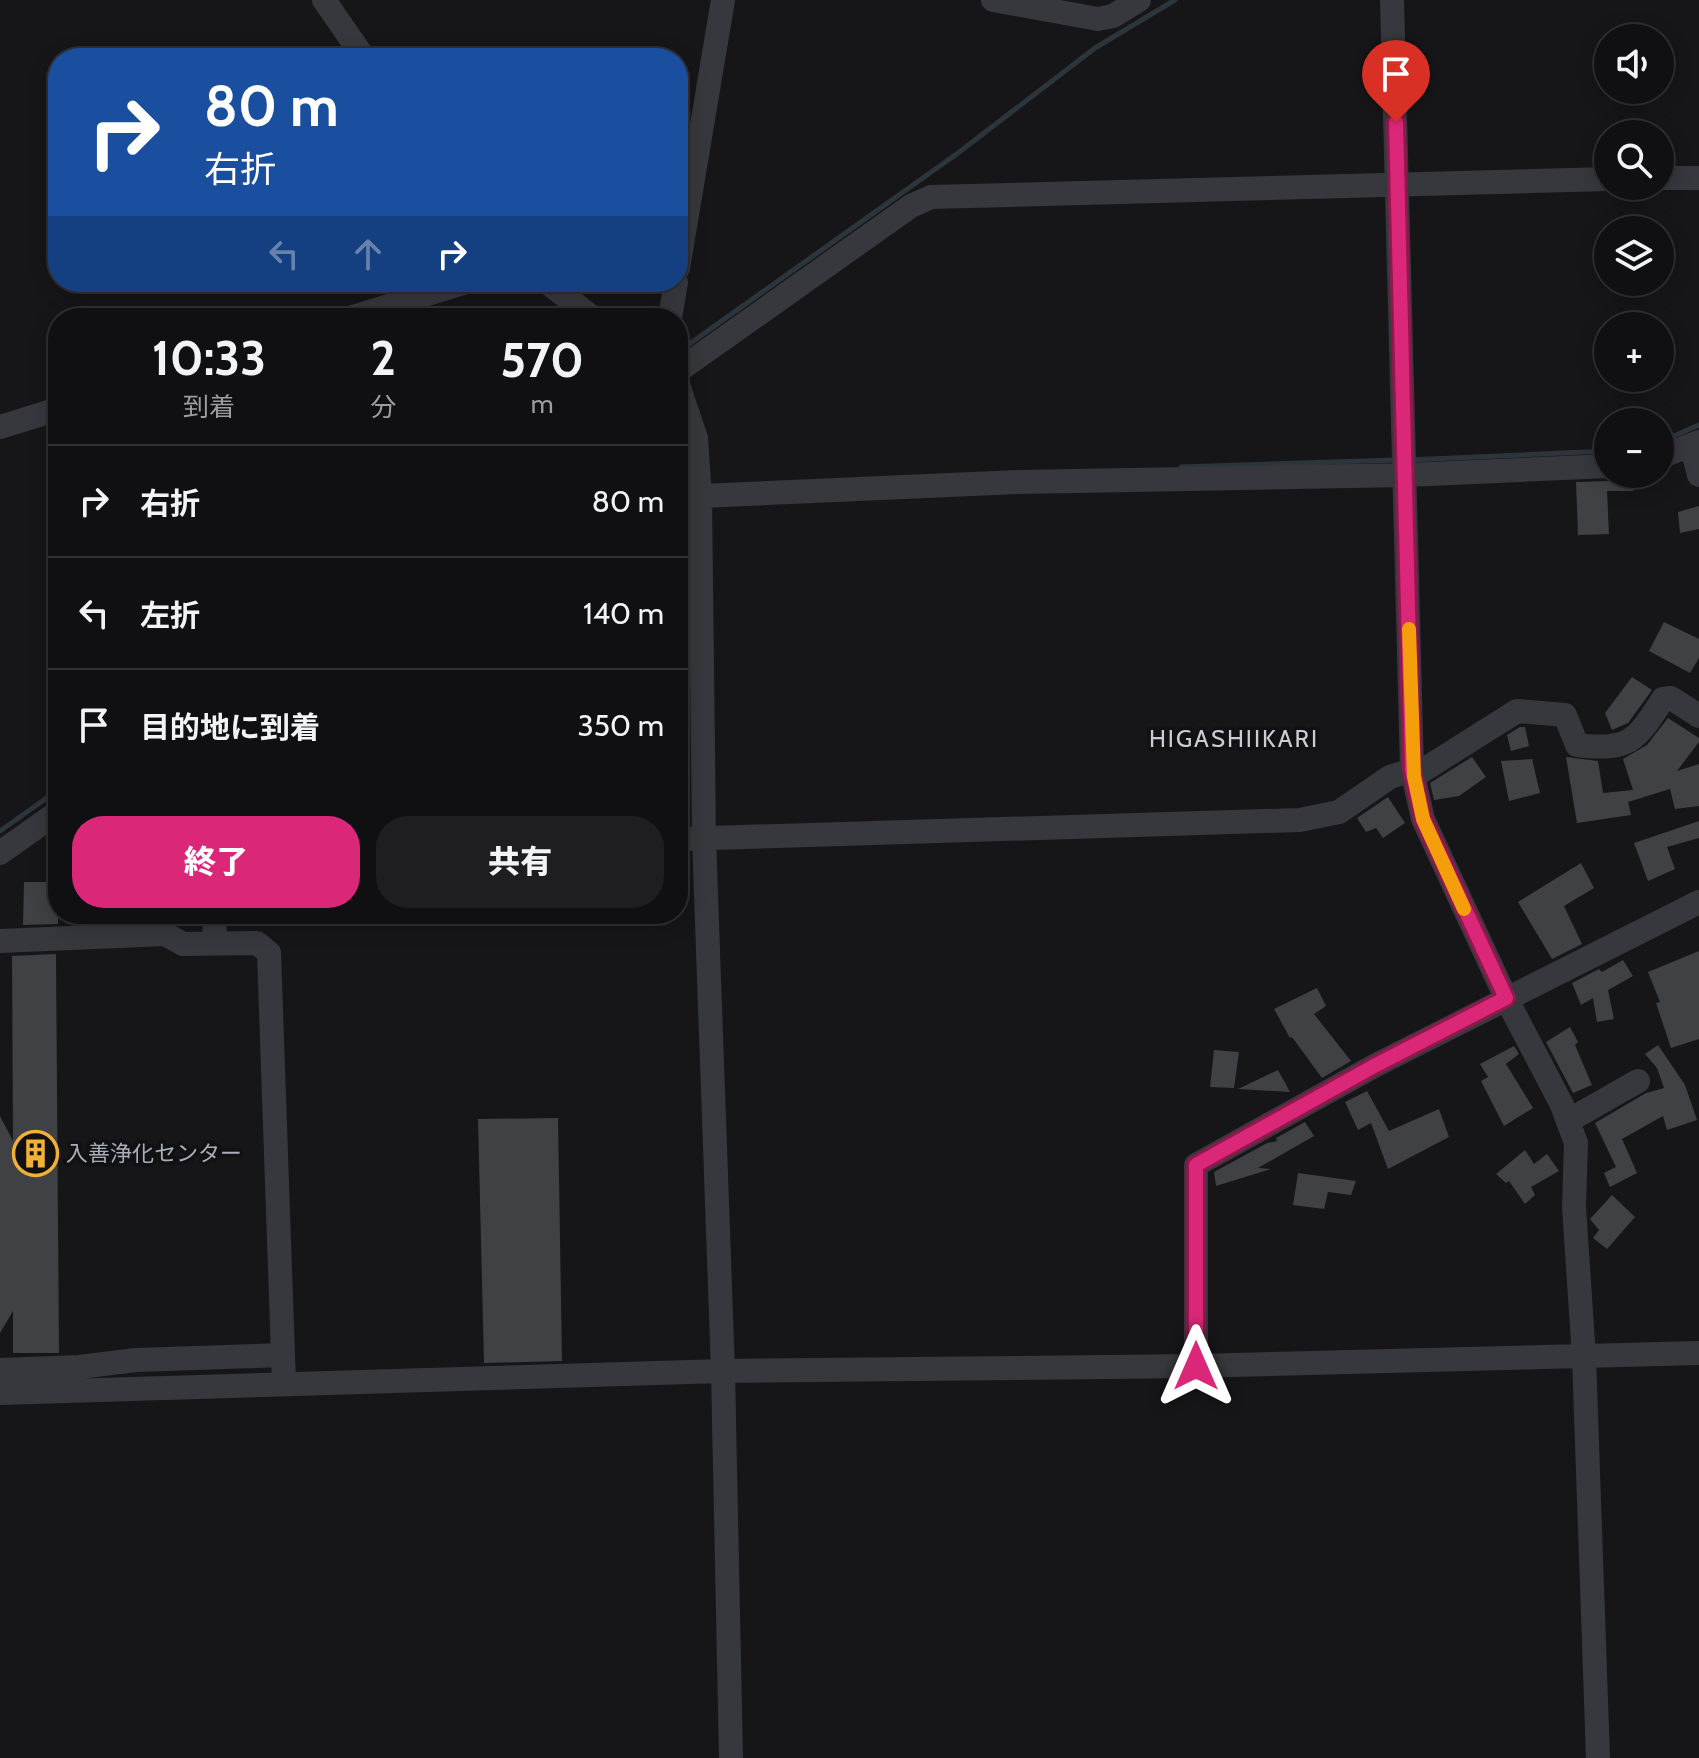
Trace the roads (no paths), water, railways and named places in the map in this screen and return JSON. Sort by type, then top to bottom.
[{"type":"street","points":[[324,0],[357,48]]},
{"type":"street","points":[[688,208],[723,0]]},
{"type":"street","points":[[993,0],[1098,19],[1113,16],[1139,0]]},
{"type":"street","points":[[1392,0],[1413,773],[1423,819],[1506,998],[1562,1105],[1576,1143],[1574,1207],[1584,1357],[1598,1758]]},
{"type":"street","points":[[1674,178],[1699,178]]},
{"type":"street","points":[[688,364],[911,206],[931,197],[1594,179]]},
{"type":"street","points":[[382,308],[434,292]]},
{"type":"street","points":[[560,292],[580,308]]},
{"type":"street","points":[[0,427],[48,412]]},
{"type":"street","points":[[688,414],[696,438],[689,497],[723,1371],[731,1758]]},
{"type":"street","points":[[1674,452],[1695,444],[1699,475]]},
{"type":"street","points":[[689,497],[1018,482],[1406,475],[1594,467]]},
{"type":"street","points":[[688,839],[1300,820],[1339,812],[1390,777],[1413,773],[1517,711],[1565,715],[1577,745],[1597,748],[1627,744],[1643,731],[1663,699],[1671,698],[1699,716]]},
{"type":"street","points":[[4,842],[48,818]]},
{"type":"street","points":[[1196,1366],[1196,1165],[1376,1065],[1506,998],[1698,906]]},
{"type":"street","points":[[214,924],[215,943]]},
{"type":"street","points":[[0,941],[112,925],[165,934],[183,944],[257,943],[269,953],[284,1384]]},
{"type":"street","points":[[1568,1121],[1638,1081]]},
{"type":"street","points":[[0,1393],[723,1371],[1196,1366],[1699,1353]]},
{"type":"street","points":[[0,1370],[79,1367],[136,1360],[283,1355]]},
{"type":"waterway","points":[[688,345],[958,153],[1095,48],[1175,0]]},
{"type":"waterway","points":[[1674,436],[1699,425]]},
{"type":"waterway","points":[[1409,460],[1594,452]]},
{"type":"waterway","points":[[1181,467],[1395,460]]},
{"type":"waterway","points":[[0,831],[48,797]]},
{"type":"place","name":"入善浄化センター","points":[[35,1153]]},
{"type":"district","name":"HIGASHIIKARI","points":[[1234,738]]}]
